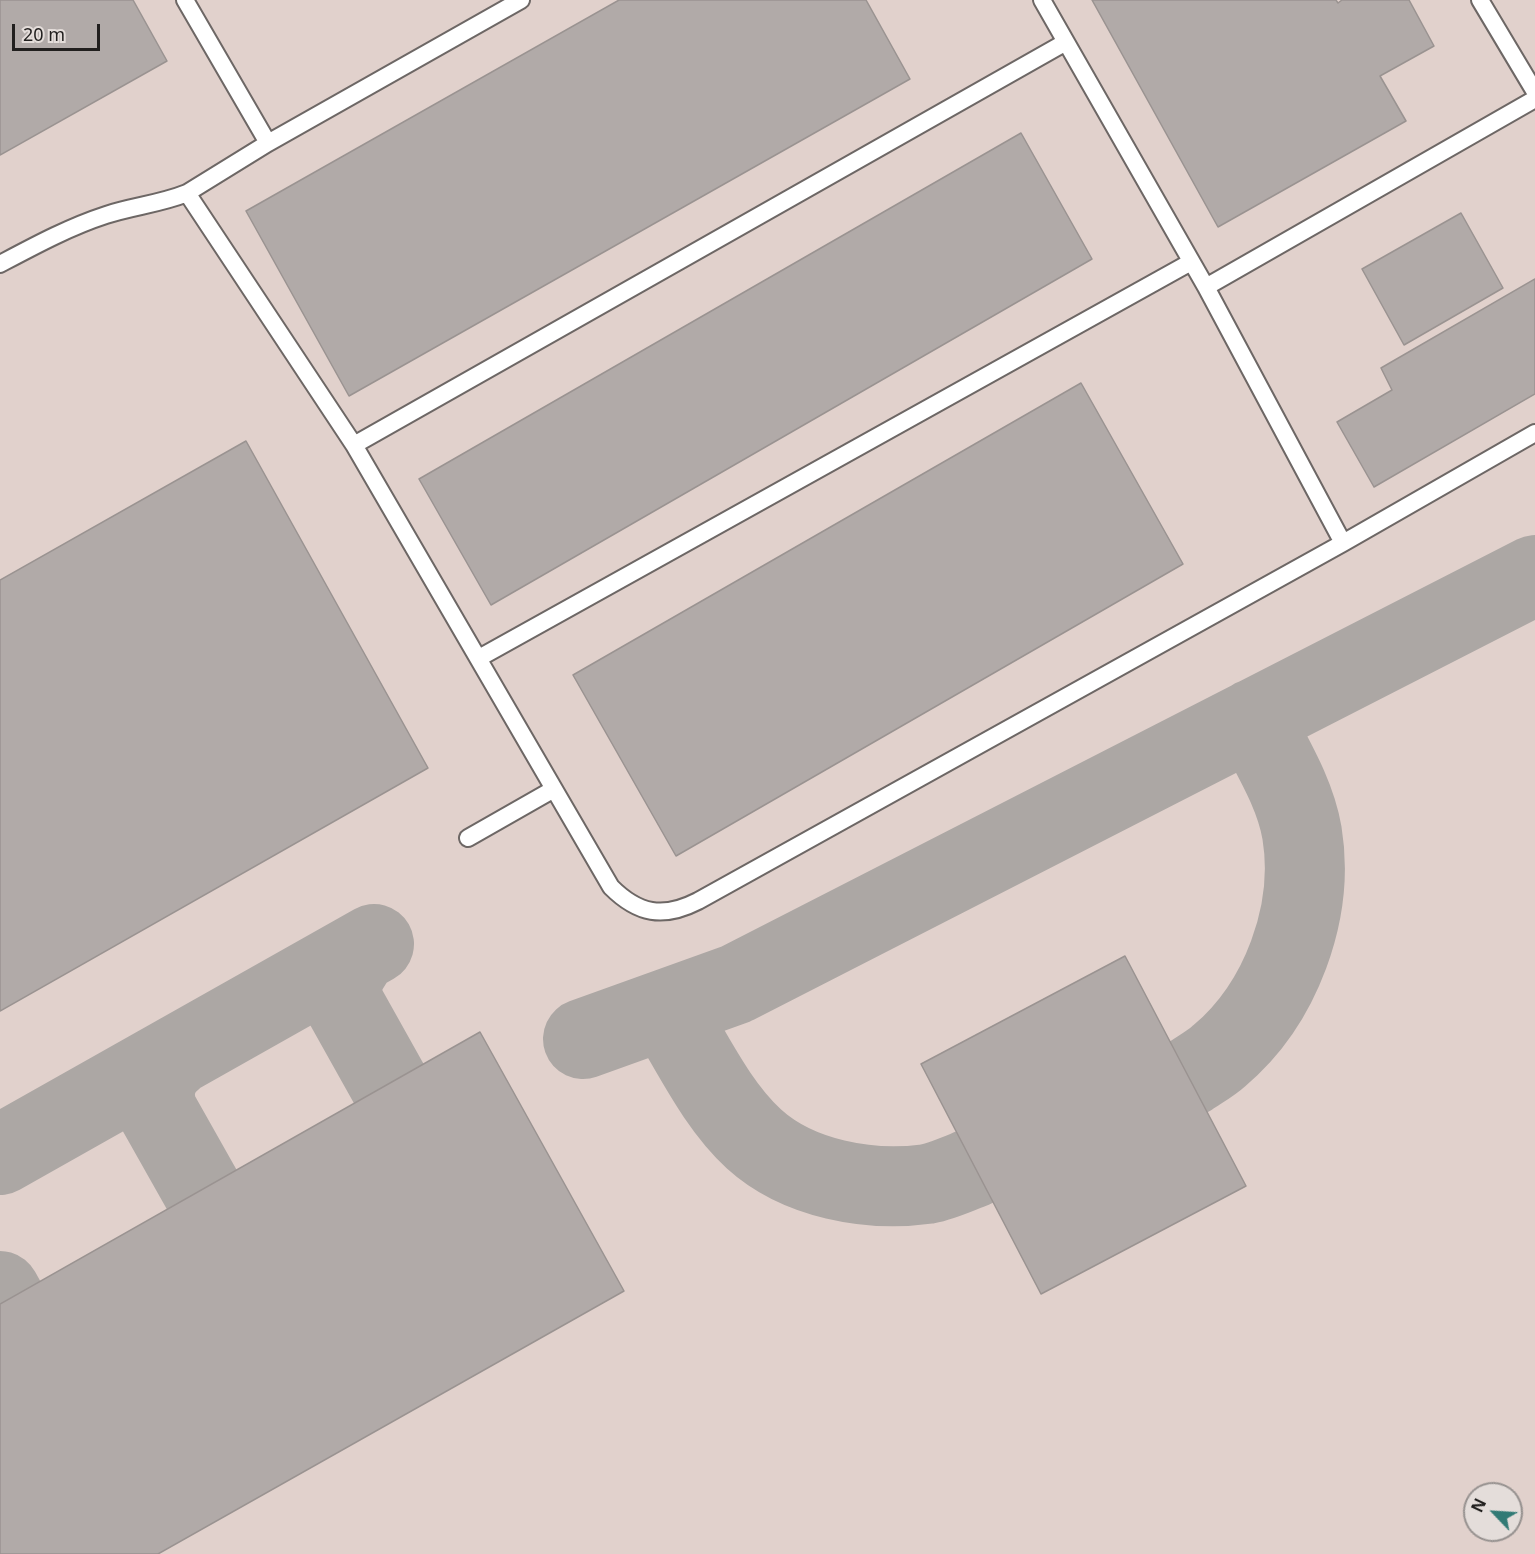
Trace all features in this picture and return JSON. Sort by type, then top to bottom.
[{"type":"lane","points":[[185,0],[268,143]]},
{"type":"lane","points":[[0,264],[88,221],[127,209],[160,204],[187,193],[268,143],[521,0]]},
{"type":"lane","points":[[1042,0],[1206,287],[1343,543]]},
{"type":"lane","points":[[1480,0],[1535,92]]},
{"type":"lane","points":[[354,445],[1066,42]]},
{"type":"lane","points":[[1206,287],[1535,99]]},
{"type":"lane","points":[[187,193],[354,445],[611,887],[625,901],[638,908],[651,911],[667,912],[684,908],[1343,543],[1535,433]]},
{"type":"lane","points":[[479,658],[1191,262]]},
{"type":"lane","points":[[468,838],[554,789]]},
{"type":"shaded area","points":[[0,0],[1535,0],[1535,1554],[0,1554]]},
{"type":"building","points":[[0,0],[133,0],[167,61],[0,155]]},
{"type":"building","points":[[619,0],[866,0],[910,79],[349,396],[246,211]]},
{"type":"building","points":[[1092,0],[1336,0],[1338,3],[1342,0],[1409,0],[1434,46],[1380,76],[1406,121],[1218,227]]},
{"type":"building","points":[[1021,133],[1092,259],[491,605],[419,479]]},
{"type":"building","points":[[1461,213],[1503,288],[1404,345],[1362,269]]},
{"type":"building","points":[[1535,279],[1535,394],[1374,487],[1337,422],[1392,390],[1381,368]]},
{"type":"building","points":[[1081,383],[1183,564],[676,856],[573,675]]},
{"type":"building","points":[[246,441],[428,768],[0,1011],[0,580]]},
{"type":"building","points":[[1125,956],[1246,1186],[1041,1294],[921,1064]]},
{"type":"building","points":[[480,1032],[624,1291],[158,1554],[0,1554],[0,1304]]},
{"type":"taxiway","points":[[583,1039],[736,984],[1535,575]]},
{"type":"taxiway","points":[[1189,1077],[1219,1056],[1241,1035],[1260,1010],[1289,955],[1298,925],[1305,863],[1299,818],[1275,760],[1253,719]]},
{"type":"taxiway","points":[[0,1155],[374,944]]},
{"type":"taxiway","points":[[358,953],[343,977],[342,1000],[389,1084]]},
{"type":"taxiway","points":[[666,1010],[706,1078],[740,1125],[772,1153],[791,1164],[835,1180],[882,1186],[927,1184],[975,1167]]},
{"type":"taxiway","points":[[174,1058],[159,1076],[155,1089],[156,1104],[158,1112],[202,1190]]},
{"type":"taxiway","points":[[0,1291],[5,1300]]}]
